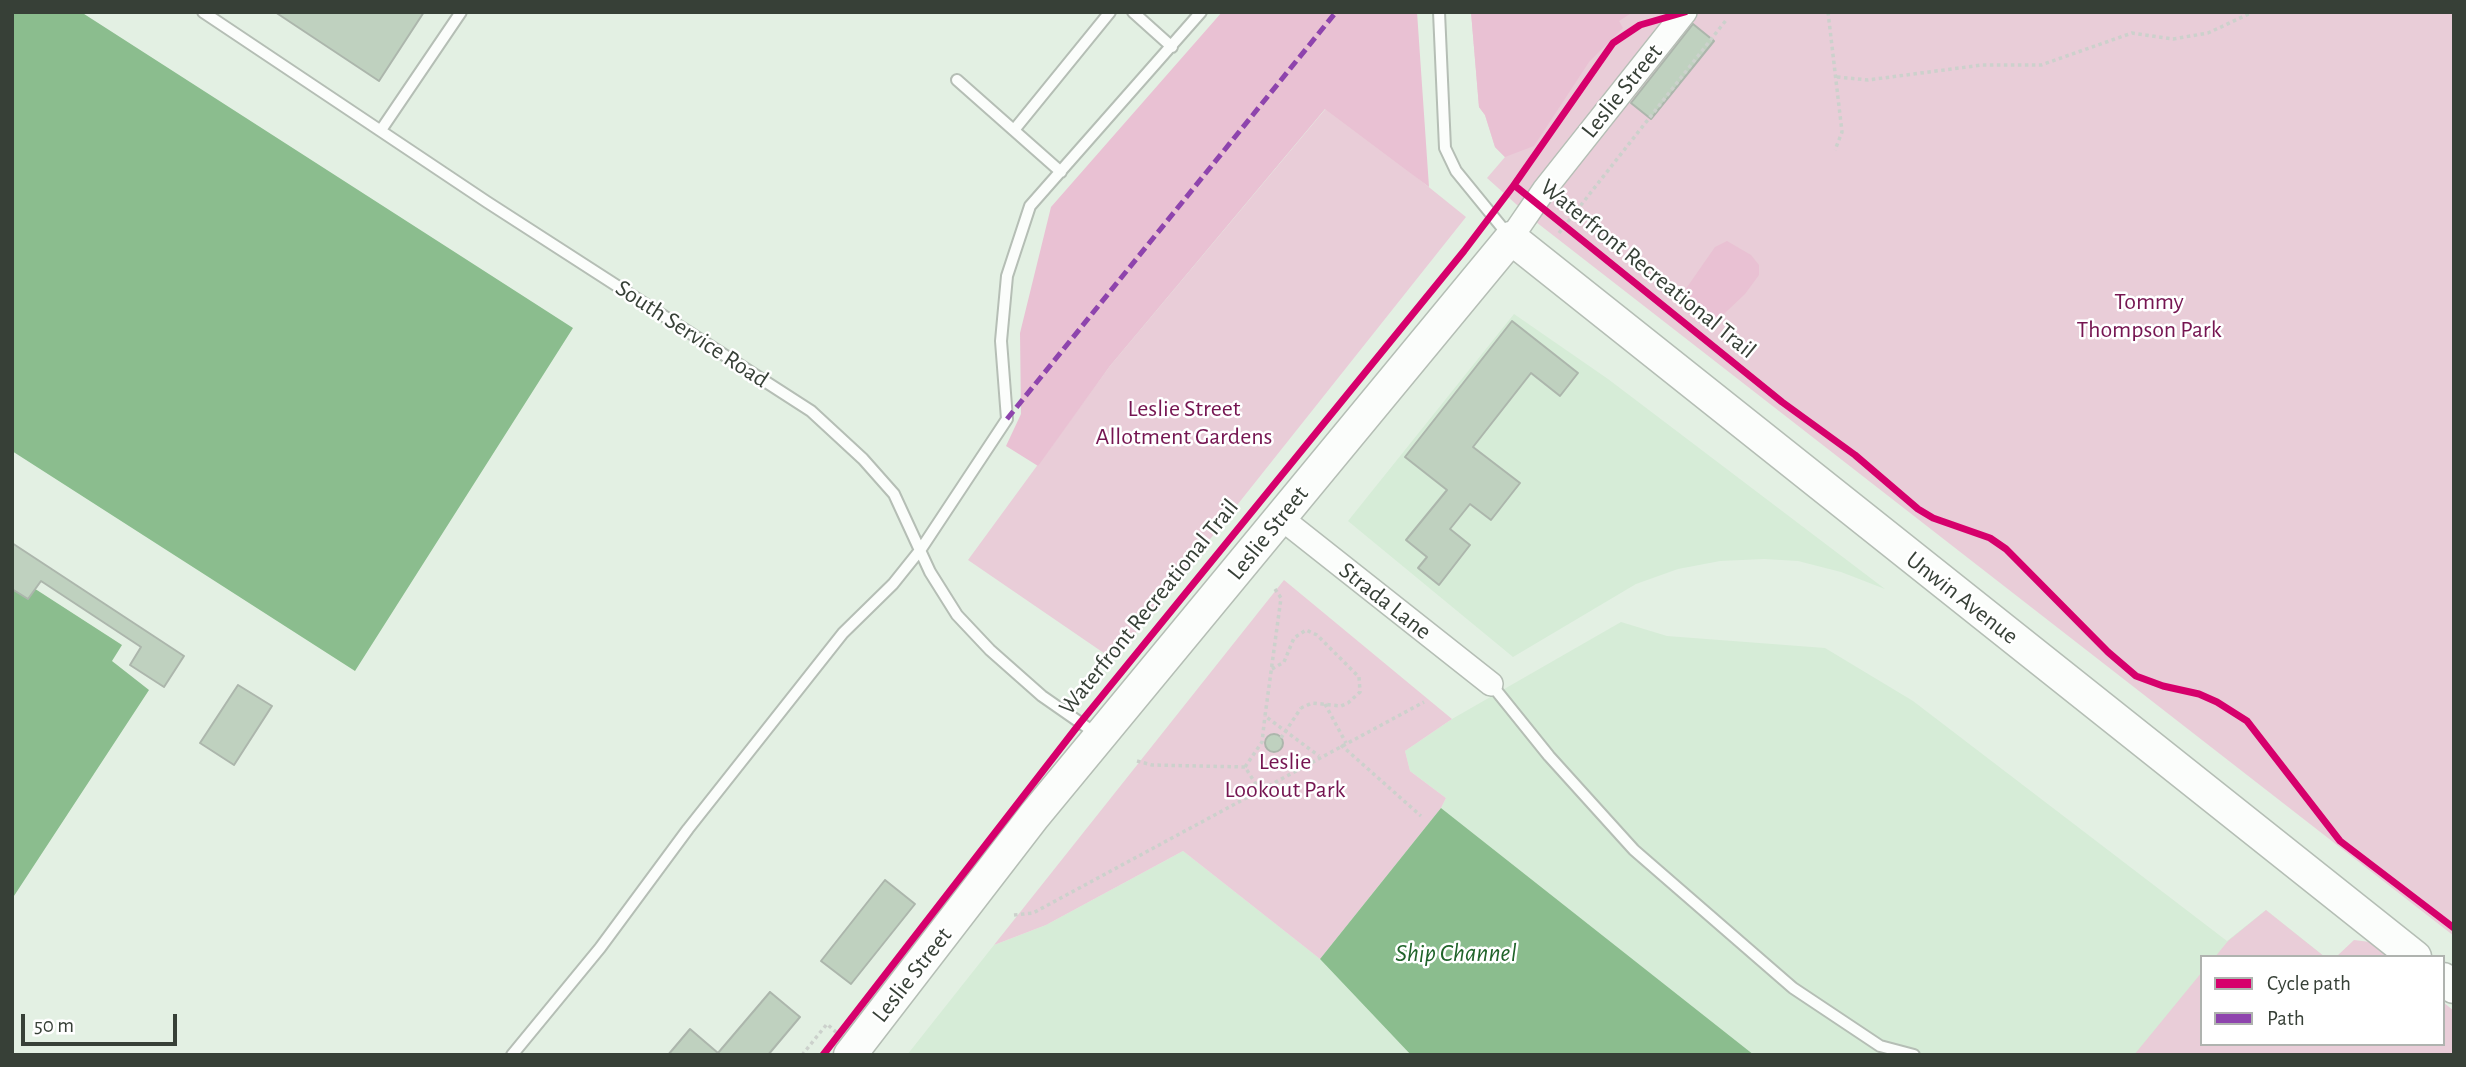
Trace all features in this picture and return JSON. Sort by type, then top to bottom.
[{"type":"street","name":"Leslie Street","points":[[840,1045],[1100,736],[1511,238],[1535,201],[1685,12]]},
{"type":"street","name":"Unwin Avenue","points":[[1511,238],[2412,955]]},
{"type":"street","name":"Strada Lane","points":[[1280,518],[1491,684]]},
{"type":"lane","name":"South Service Road","points":[[203,12],[811,411],[863,459],[894,494],[930,572],[957,615],[990,650],[1042,696],[1100,736]]},
{"type":"lane","points":[[382,130],[461,12]]},
{"type":"lane","points":[[1014,130],[1110,12]]},
{"type":"lane","points":[[1133,12],[1172,47]]},
{"type":"lane","points":[[512,1055],[600,948],[688,830],[843,633],[893,584],[921,549],[1007,419],[1001,341],[1007,276],[1030,206],[1201,12]]},
{"type":"lane","points":[[1439,12],[1445,148],[1455,171],[1511,238]]},
{"type":"lane","points":[[957,80],[1061,172]]},
{"type":"lane","points":[[1491,684],[1549,756],[1634,850],[1793,988],[1880,1046],[1914,1055]]},
{"type":"path","points":[[1828,12],[1830,48],[1837,77],[1836,95],[1842,132],[1835,150]]},
{"type":"path","points":[[1837,77],[1868,80],[1982,65],[2041,65],[2132,33],[2173,39],[2208,33],[2253,12]]},
{"type":"path","points":[[1559,233],[1568,227],[1727,19]]},
{"type":"path","points":[[1245,767],[1262,742],[1281,598],[1275,589]]},
{"type":"path","points":[[1272,670],[1284,662],[1299,633],[1312,631],[1335,656],[1354,671],[1362,685],[1356,698],[1341,706],[1312,703],[1301,708],[1281,738]]},
{"type":"path","points":[[1014,915],[1033,913],[1424,702]]},
{"type":"path","points":[[1325,704],[1343,744],[1421,816]]},
{"type":"path","points":[[1265,716],[1320,757]]},
{"type":"path","points":[[1137,761],[1152,765],[1245,767]]},
{"type":"path","points":[[1245,767],[1259,789]]},
{"type":"path","points":[[840,1045],[847,1023]]},
{"type":"path","points":[[802,1055],[827,1024],[840,1045]]},
{"type":"shaded area","points":[[1222,12],[1417,12],[1429,187],[1325,109],[1110,366],[1038,466],[1006,446],[1021,414],[1020,333],[1051,207]]},
{"type":"shaded area","points":[[1471,12],[1633,12],[1619,21],[1623,28],[1589,62],[1534,146],[1505,157],[1495,147],[1485,115],[1479,107]]},
{"type":"shaded area","points":[[1727,241],[1751,255],[1759,265],[1759,275],[1745,294],[1708,329],[1676,303],[1715,247]]},
{"type":"shaded area","points":[[1514,314],[1608,379],[1885,589],[1841,572],[1798,561],[1720,561],[1678,569],[1636,584],[1513,657],[1348,521]]},
{"type":"shaded area","points":[[1621,622],[1667,636],[1825,648],[1913,701],[2227,941],[2266,910],[2322,955],[2200,955],[2200,1046],[2439,1046],[2450,1055],[1754,1055],[1441,808],[1446,798],[1410,771],[1405,751],[1452,719]]},
{"type":"shaded area","points":[[1183,851],[1320,959],[1411,1055],[907,1055],[994,945],[1046,925]]},
{"type":"green space","name":"Tommy Thompson Park","points":[[1471,12],[2454,12],[2454,936],[1536,222],[1487,178],[1505,157],[1495,147],[1485,115],[1479,107]]},
{"type":"green space","name":"Leslie Street Allotment Gardens","points":[[1328,106],[1466,217],[1114,660],[968,560],[1110,366]]},
{"type":"green space","name":"Leslie Lookout Park","points":[[1284,580],[1452,719],[1405,751],[1410,771],[1446,798],[1441,808],[1320,959],[1183,851],[1046,925],[994,945]]},
{"type":"green space","points":[[2266,910],[2322,955],[2217,955],[2228,941]]},
{"type":"green space","points":[[2354,940],[2370,942],[2386,955],[2338,955]]},
{"type":"green space","points":[[2200,974],[2200,1046],[2445,1046],[2445,1004],[2454,1011],[2454,1055],[2134,1055]]},
{"type":"water","points":[[12,12],[81,12],[573,328],[355,671],[12,451]]},
{"type":"water","points":[[26,583],[122,645],[112,661],[149,690],[12,899],[12,591]]},
{"type":"water","name":"Ship Channel","points":[[1441,808],[1754,1055],[1411,1055],[1320,959]]},
{"type":"building","points":[[275,12],[424,12],[379,81]]},
{"type":"building","points":[[1693,24],[1714,41],[1651,119],[1631,103]]},
{"type":"building","points":[[1512,321],[1578,373],[1560,396],[1531,373],[1473,447],[1520,483],[1491,520],[1470,504],[1450,529],[1470,545],[1439,585],[1418,568],[1427,557],[1406,540],[1447,490],[1405,457]]},
{"type":"building","points":[[12,543],[184,656],[164,687],[130,665],[141,647],[41,581],[28,599],[12,589]]},
{"type":"building","points":[[238,685],[272,706],[234,765],[200,743]]},
{"type":"building","points":[[1274,734],[1280,737],[1283,743],[1280,749],[1274,752],[1268,749],[1265,743],[1268,737]]},
{"type":"building","points":[[885,880],[915,904],[851,984],[821,961]]},
{"type":"building","points":[[770,992],[800,1017],[768,1055],[668,1055],[690,1029],[718,1053]]},
{"type":"marked path","points":[[1007,419],[1336,12]]},
{"type":"cycle path","name":"Waterfront Recreational Trail","points":[[823,1055],[1080,723],[1464,251],[1514,185],[1613,43],[1640,25],[1685,12]]},
{"type":"cycle path","name":"Waterfront Recreational Trail","points":[[1514,185],[1782,402],[1855,455],[1918,509],[1933,518],[1990,538],[2006,549],[2108,652],[2136,676],[2163,686],[2199,694],[2247,721],[2340,841],[2454,928]]}]
